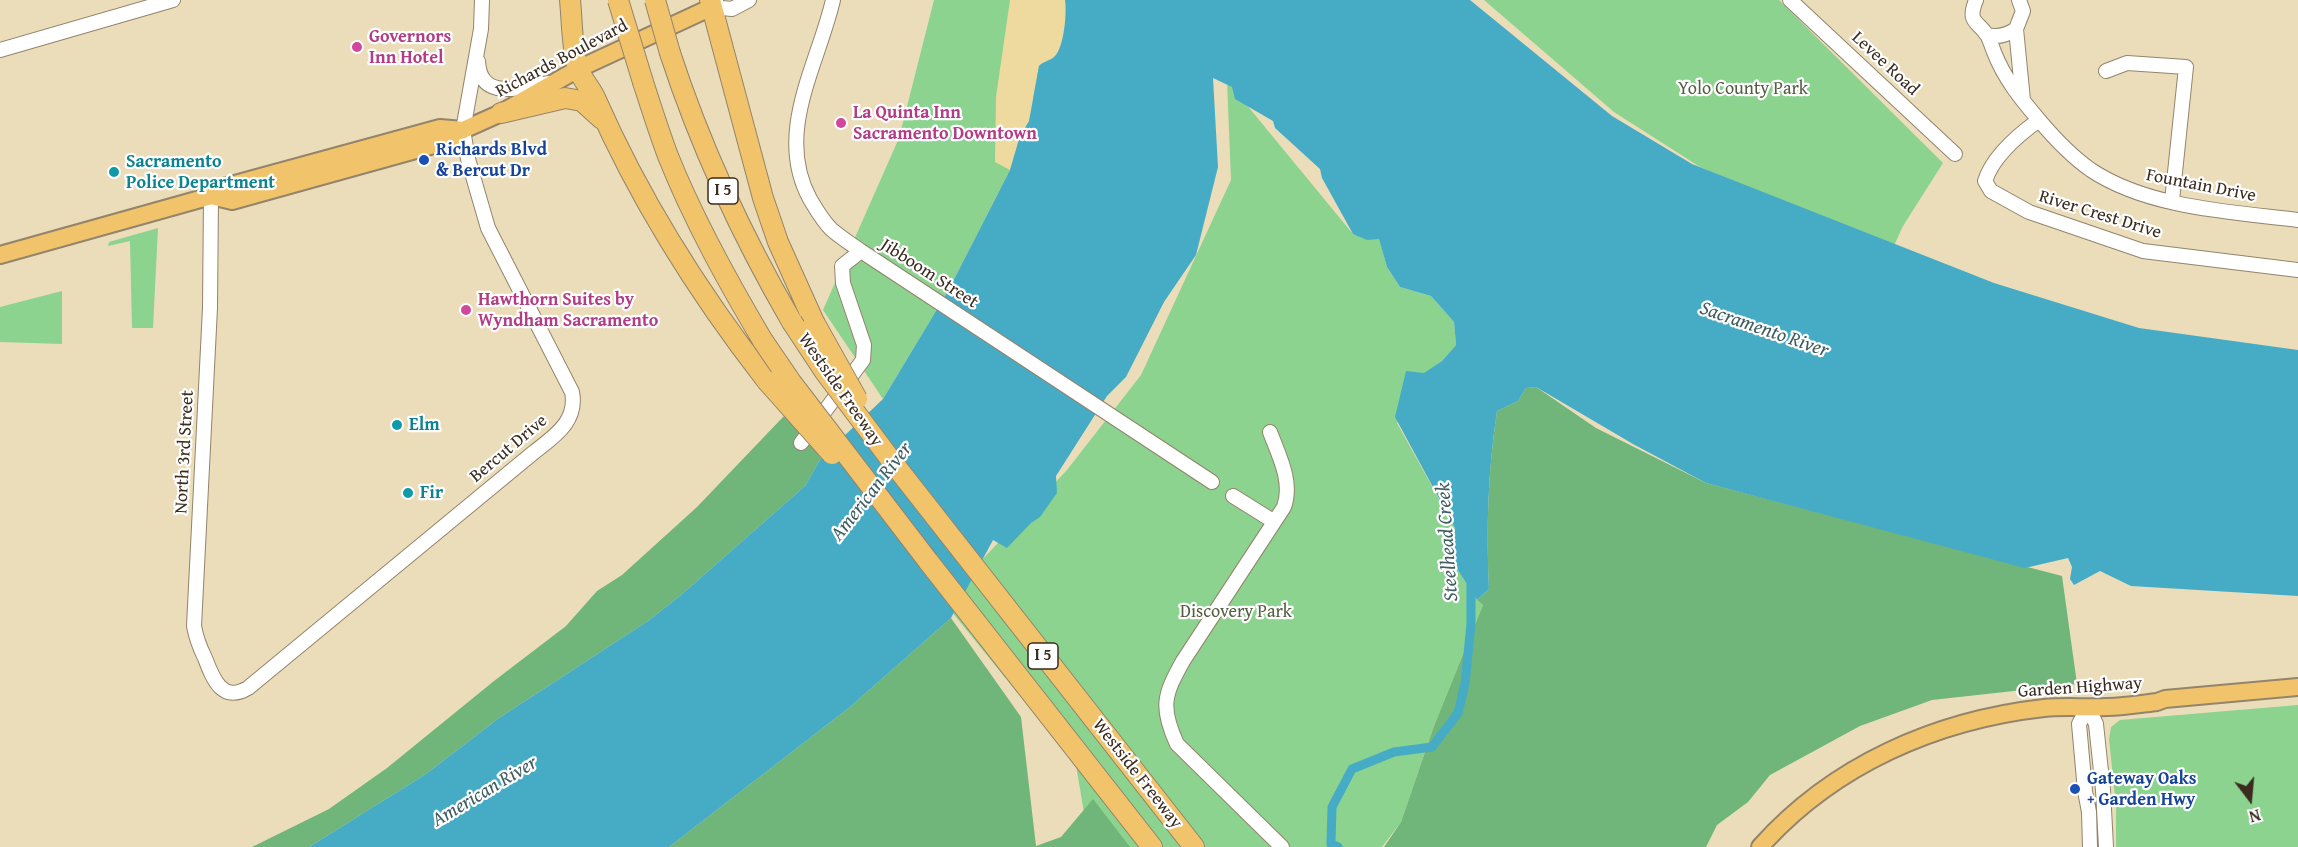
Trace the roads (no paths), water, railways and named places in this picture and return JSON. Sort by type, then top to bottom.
[{"type":"highway","points":[[570,0],[578,69],[592,90],[606,123],[635,178],[693,278],[739,346],[767,381],[928,561]]},
{"type":"highway","name":"Westside Freeway","points":[[618,0],[668,156],[712,252],[763,341],[791,382],[928,561],[1152,847]]},
{"type":"highway","name":"Westside Freeway","points":[[655,0],[685,98],[719,183],[749,244],[792,322],[838,390],[894,464],[1194,847]]},
{"type":"highway","points":[[713,2],[763,198],[786,262],[814,322],[894,464]]},
{"type":"highway","points":[[501,113],[565,98],[575,99],[589,106],[606,123]]},
{"type":"main road","name":"Richards Boulevard","points":[[0,255],[211,196],[232,201],[448,141],[463,129],[501,113],[578,69],[713,2]]},
{"type":"main road","name":"Garden Highway","points":[[1760,847],[1794,813],[1821,791],[1860,766],[1910,741],[1961,724],[2018,711],[2069,706],[2118,706],[2165,699],[2298,687]]},
{"type":"street","points":[[0,50],[173,0]]},
{"type":"street","name":"Bercut Drive","points":[[234,693],[248,688],[540,447],[570,419],[573,406],[572,392],[488,228],[468,159],[463,129],[478,46],[482,0]]},
{"type":"street","name":"Richards Boulevard","points":[[713,2],[732,9],[748,0]]},
{"type":"street","name":"Jibboom Street","points":[[832,0],[800,109],[795,150],[801,177],[821,217],[831,229],[877,262],[1212,482]]},
{"type":"street","name":"Levee Road","points":[[1790,0],[1955,154]]},
{"type":"street","name":"Fountain Drive","points":[[1976,0],[1974,22],[1987,35],[2002,73],[2039,120],[2070,154],[2092,171],[2133,191],[2172,201],[2298,220]]},
{"type":"street","points":[[2019,0],[2024,11],[2016,29],[2024,102]]},
{"type":"street","points":[[1987,35],[2001,36],[2016,29]]},
{"type":"street","points":[[478,46],[480,74],[489,86],[502,89],[554,82]]},
{"type":"street","points":[[2106,71],[2127,63],[2186,67],[2172,201]]},
{"type":"street","name":"River Crest Drive","points":[[2039,120],[2012,142],[1987,173],[1985,181],[1990,191],[2029,212],[2143,251],[2298,270]]},
{"type":"street","name":"North 3rd Street","points":[[211,196],[210,308],[194,626],[197,639],[218,686],[234,693]]},
{"type":"street","points":[[801,443],[859,367],[865,354],[843,283],[843,274],[848,268],[849,260],[861,251]]},
{"type":"street","points":[[1270,432],[1287,480],[1288,496],[1284,507],[1168,687],[1166,706],[1170,728],[1177,744],[1282,847]]},
{"type":"street","points":[[1233,496],[1274,521]]},
{"type":"street","points":[[2088,706],[2079,724],[2089,812],[2090,847]]},
{"type":"street","points":[[2088,706],[2096,723],[2106,847]]},
{"type":"water","points":[[1065,0],[1470,0],[1612,116],[1692,164],[1994,283],[2139,328],[2298,350],[2298,596],[2131,586],[2100,571],[2074,585],[2070,579],[2072,567],[2068,558],[2025,568],[1706,483],[1633,444],[1536,387],[1526,388],[1518,401],[1497,411],[1488,500],[1489,589],[1477,600],[1449,556],[1455,528],[1395,417],[1406,371],[1424,373],[1442,361],[1456,345],[1454,322],[1431,296],[1400,287],[1387,267],[1379,239],[1367,240],[1353,234],[1322,178],[1320,169],[1275,128],[1273,121],[1235,99],[1232,87],[1213,78],[1218,167],[1196,255],[1164,302],[1126,377],[1107,396],[1056,476],[1057,493],[1040,517],[1007,548],[993,540],[951,618],[850,707],[669,847],[309,847],[426,774],[499,718],[648,621],[681,595],[805,486],[821,458],[883,399],[948,291],[1010,170],[1020,136],[1029,121],[1039,66],[1055,56],[1061,45],[1066,13]]},
{"type":"waterway","name":"Steelhead Creek","points":[[1338,847],[1331,844],[1332,807],[1352,769],[1394,752],[1432,747],[1458,713],[1465,684],[1471,624],[1471,579]]},
{"type":"place","name":"Governors Inn Hotel","points":[[357,47]]},
{"type":"place","name":"La Quinta Inn Sacramento Downtown","points":[[841,123]]},
{"type":"place","name":"Richards Blvd & Bercut Dr","points":[[424,160]]},
{"type":"place","name":"Sacramento Police Department","points":[[114,172]]},
{"type":"place","name":"Hawthorn Suites by Wyndham Sacramento","points":[[466,310]]},
{"type":"place","name":"Elm","points":[[397,425]]},
{"type":"place","name":"Fir","points":[[408,493]]},
{"type":"place","name":"Gateway Oaks + Garden Hwy","points":[[2075,789]]},
{"type":"park label","name":"Yolo County Park","points":[[1743,89]]},
{"type":"park label","name":"Discovery Park","points":[[1236,612]]},
{"type":"water label","name":"Sacramento River","points":[[1764,330]]},
{"type":"water label","name":"American River","points":[[872,492]]},
{"type":"water label","name":"American River","points":[[485,792]]}]
